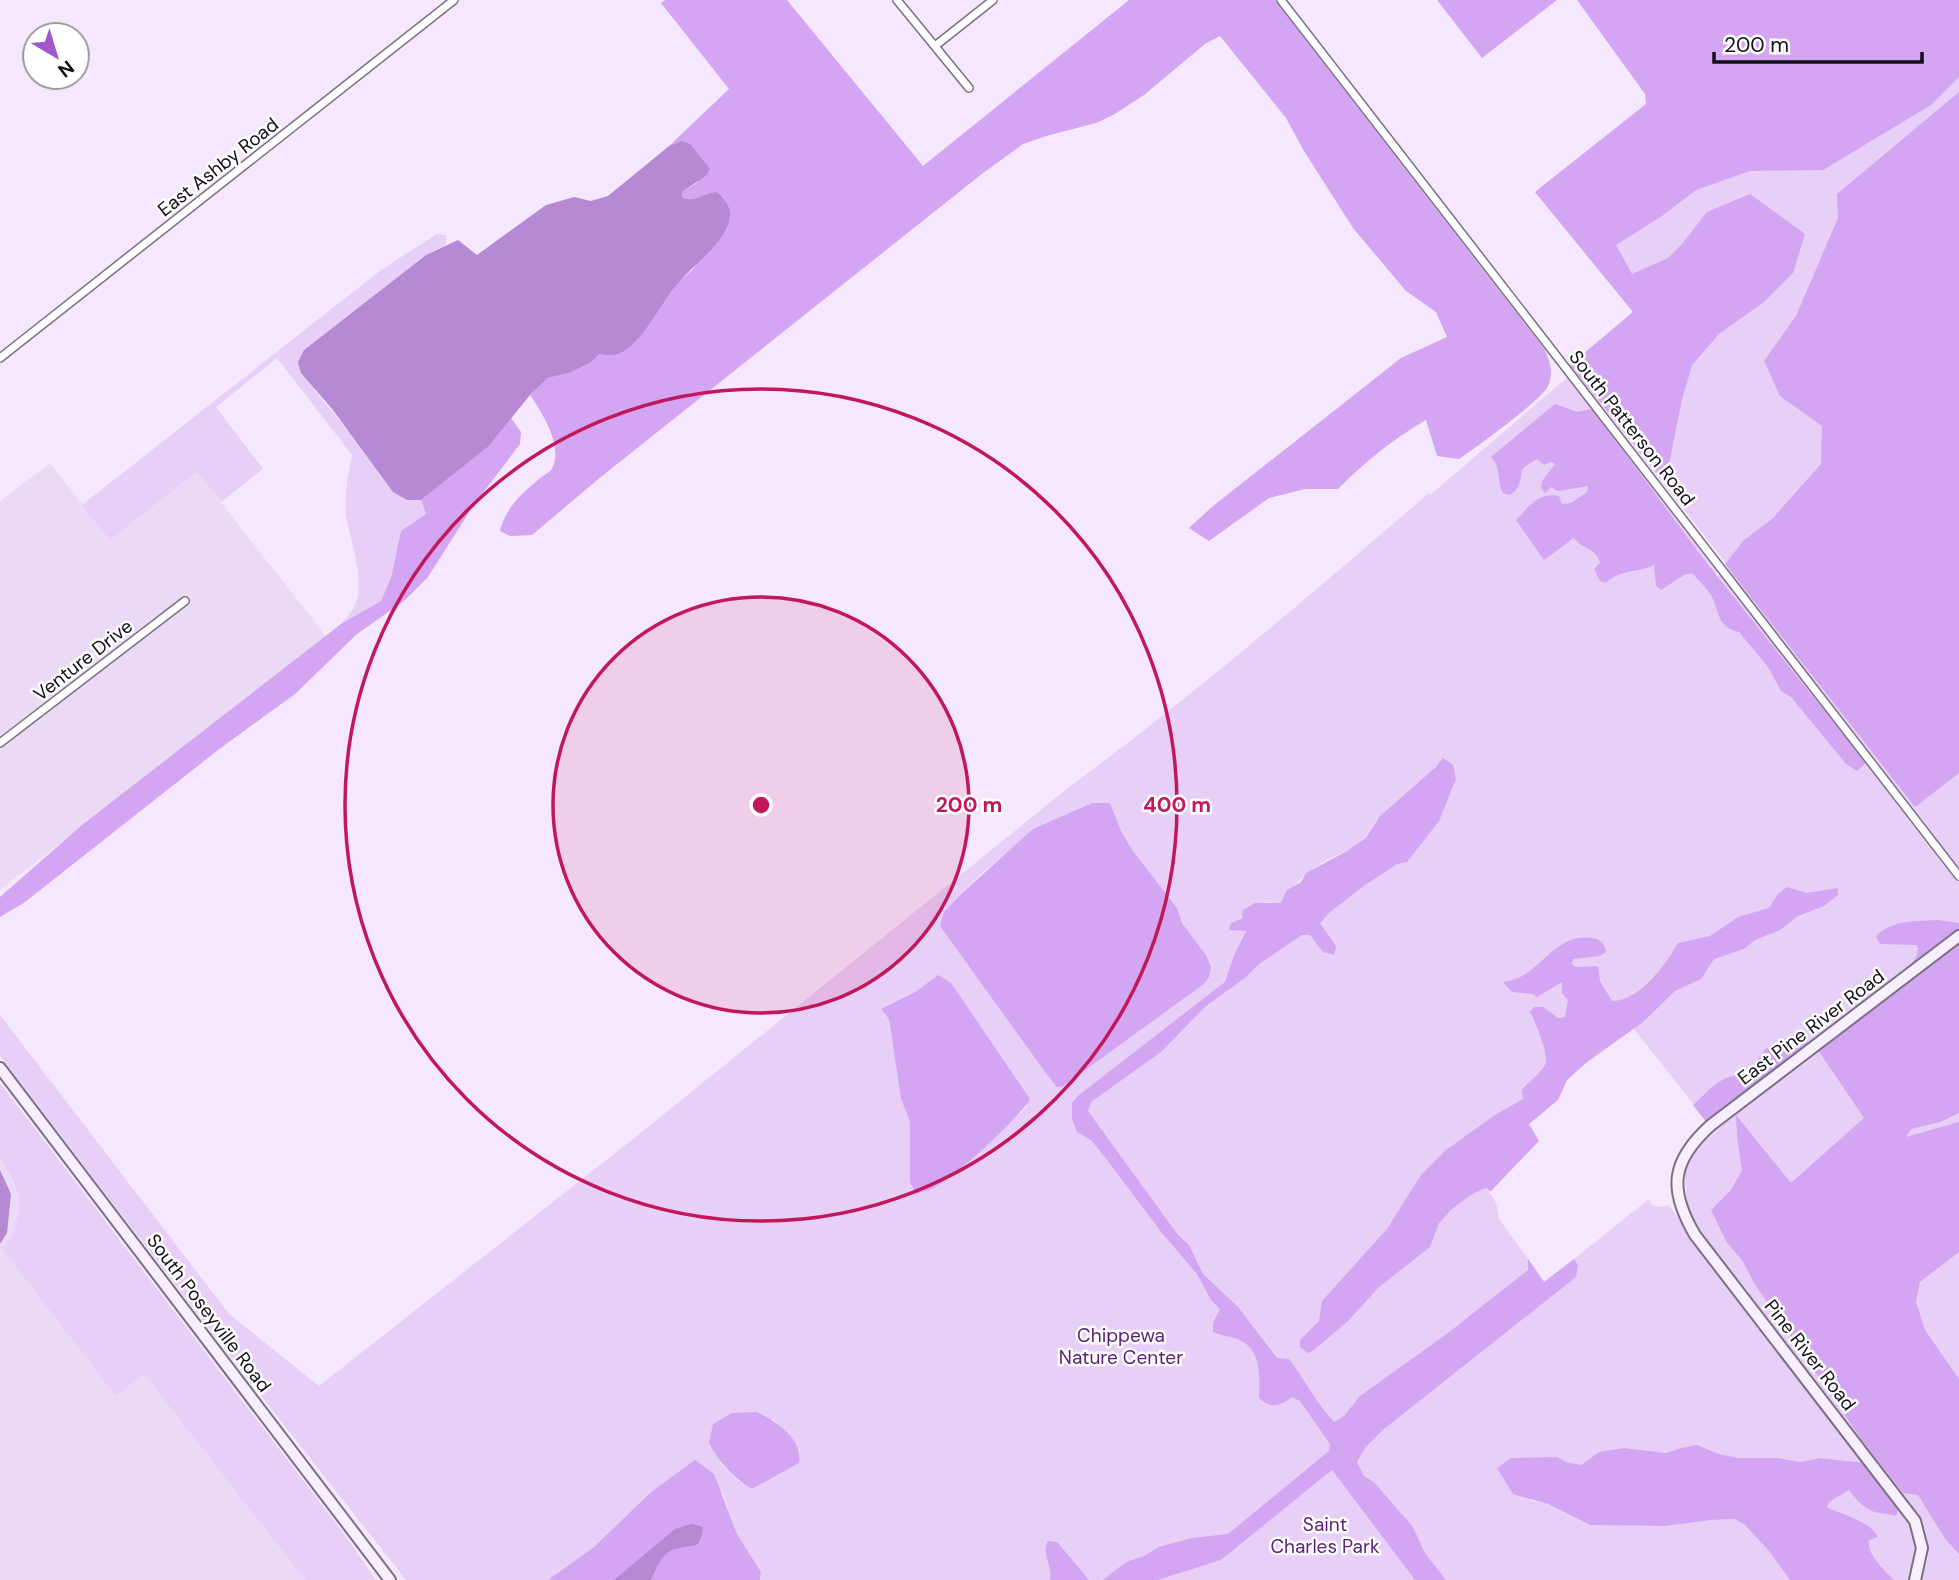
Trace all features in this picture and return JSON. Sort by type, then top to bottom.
[{"type":"street","name":"East Ashby Road","points":[[0,358],[454,0]]},
{"type":"street","points":[[897,0],[969,88]]},
{"type":"street","points":[[935,46],[993,0]]},
{"type":"street","name":"South Patterson Road","points":[[1280,0],[1959,876]]},
{"type":"street","name":"Venture Drive","points":[[0,743],[185,601]]},
{"type":"street","name":"East Pine River Road","points":[[1687,1150],[1711,1125],[1959,936]]},
{"type":"street","name":"South Poseyville Road","points":[[0,1068],[390,1580]]},
{"type":"street","name":"Pine River Road","points":[[1687,1150],[1680,1162],[1677,1191],[1686,1221],[1915,1521],[1922,1548],[1915,1580]]},
{"type":"shaded area","points":[[665,0],[787,0],[923,166],[1129,0],[1275,0],[1545,350],[1551,372],[1548,386],[1521,413],[1459,459],[1437,456],[1426,420],[1380,452],[1338,489],[1305,489],[1269,498],[1209,541],[1189,528],[1213,506],[1401,358],[1447,337],[1436,312],[1406,291],[1353,228],[1286,118],[1220,36],[1205,44],[1144,95],[1113,115],[1096,123],[1023,144],[602,476],[532,535],[510,536],[500,531],[510,509],[551,470],[555,461],[554,442],[550,431],[530,395],[548,378],[569,373],[590,363],[599,353],[622,353],[645,329],[679,281],[692,270],[724,231],[729,208],[717,192],[691,199],[682,197],[682,192],[698,182],[681,141],[669,146],[729,89],[661,3]]},
{"type":"shaded area","points":[[1437,0],[1557,0],[1482,58]]},
{"type":"shaded area","points":[[1577,0],[1959,0],[1959,77],[1931,105],[1823,170],[1750,171],[1696,190],[1662,216],[1616,245],[1632,274],[1668,258],[1707,212],[1750,194],[1805,234],[1793,273],[1764,302],[1719,334],[1692,365],[1665,483],[1570,365],[1633,312],[1535,192],[1646,104],[1645,94]]},
{"type":"shaded area","points":[[1959,92],[1959,773],[1915,807],[1725,564],[1744,540],[1772,519],[1821,464],[1822,426],[1780,396],[1764,361],[1796,316],[1838,218],[1837,194]]},
{"type":"shaded area","points":[[681,141],[690,144],[710,169],[707,175],[682,192],[682,197],[691,199],[717,192],[729,208],[728,224],[717,243],[679,282],[629,348],[616,355],[599,354],[590,363],[569,373],[548,378],[530,395],[488,447],[421,500],[407,500],[393,492],[333,410],[301,373],[298,362],[304,350],[426,255],[458,240],[477,255],[546,205],[574,197],[591,201],[608,196],[669,146]]},
{"type":"shaded area","points":[[1555,404],[1577,412],[1592,409],[1706,562],[1866,763],[1857,771],[1846,764],[1791,697],[1781,691],[1768,667],[1739,632],[1723,624],[1711,596],[1692,573],[1661,590],[1656,586],[1654,565],[1617,575],[1606,583],[1600,581],[1594,569],[1600,563],[1598,558],[1574,538],[1544,560],[1516,520],[1540,498],[1559,496],[1562,504],[1571,503],[1587,492],[1588,486],[1558,491],[1551,487],[1545,493],[1541,488],[1542,481],[1555,464],[1551,462],[1544,465],[1537,459],[1523,468],[1520,483],[1514,492],[1510,495],[1503,493],[1497,465],[1491,457]]},
{"type":"shaded area","points":[[511,418],[521,432],[520,444],[473,506],[428,577],[404,601],[357,634],[295,694],[218,750],[25,902],[0,917],[0,897],[82,825],[341,624],[381,601],[391,578],[401,531],[426,514],[421,500],[488,447]]},
{"type":"shaded area","points":[[50,463],[110,540],[197,472],[326,636],[0,890],[0,501]]},
{"type":"shaded area","points":[[1443,758],[1453,765],[1456,779],[1439,821],[1407,862],[1397,864],[1365,885],[1320,923],[1336,946],[1334,955],[1323,952],[1310,935],[1302,935],[1259,964],[1245,978],[1206,1006],[1161,1052],[1091,1102],[1088,1111],[1178,1235],[1189,1245],[1203,1274],[1238,1307],[1277,1358],[1289,1359],[1334,1422],[1344,1416],[1360,1396],[1448,1333],[1528,1270],[1528,1259],[1544,1282],[1574,1259],[1578,1265],[1576,1277],[1384,1429],[1366,1447],[1357,1462],[1364,1476],[1374,1482],[1413,1527],[1425,1553],[1446,1580],[1415,1580],[1332,1470],[1221,1560],[1158,1580],[1103,1580],[1126,1562],[1159,1547],[1192,1538],[1228,1534],[1329,1451],[1330,1444],[1300,1401],[1292,1397],[1280,1404],[1271,1405],[1259,1398],[1259,1371],[1255,1355],[1244,1342],[1213,1332],[1213,1323],[1220,1309],[1211,1300],[1197,1274],[1162,1233],[1104,1156],[1091,1140],[1077,1132],[1072,1119],[1072,1103],[1225,982],[1246,931],[1229,930],[1231,923],[1242,918],[1243,910],[1255,903],[1281,903],[1287,890],[1301,882],[1306,873],[1366,838],[1379,817]]},
{"type":"shaded area","points":[[1092,803],[1110,803],[1121,831],[1133,851],[1177,908],[1182,923],[1206,955],[1211,967],[1204,984],[1062,1087],[1057,1087],[940,926],[944,912],[961,894],[1033,829]]},
{"type":"shaded area","points":[[1787,887],[1807,893],[1838,888],[1838,895],[1824,906],[1798,916],[1780,930],[1755,940],[1744,949],[1714,959],[1701,979],[1675,991],[1643,1022],[1586,1063],[1567,1080],[1558,1100],[1529,1124],[1539,1141],[1490,1192],[1486,1188],[1472,1194],[1452,1209],[1439,1223],[1430,1247],[1379,1287],[1348,1321],[1314,1350],[1308,1353],[1300,1347],[1300,1340],[1319,1321],[1322,1301],[1387,1229],[1421,1175],[1446,1150],[1495,1115],[1523,1099],[1522,1090],[1545,1065],[1544,1047],[1530,1012],[1534,1007],[1543,1007],[1558,1018],[1565,1017],[1568,1000],[1562,993],[1562,982],[1537,997],[1533,994],[1512,992],[1503,982],[1524,975],[1555,949],[1571,940],[1591,938],[1601,942],[1606,952],[1600,956],[1573,959],[1572,964],[1575,967],[1598,966],[1600,981],[1612,1001],[1622,1000],[1650,981],[1678,943],[1710,936],[1738,917],[1769,908],[1778,894]]},
{"type":"shaded area","points":[[1938,920],[1959,923],[1959,929],[1908,968],[1917,954],[1917,945],[1880,944],[1876,937],[1881,931],[1896,924]]},
{"type":"shaded area","points":[[1959,944],[1959,1113],[1940,1122],[1911,1129],[1906,1137],[1959,1122],[1959,1252],[1920,1282],[1916,1302],[1925,1330],[1959,1379],[1959,1554],[1946,1540],[1918,1495],[1903,1493],[1864,1443],[1756,1286],[1742,1260],[1727,1243],[1711,1210],[1731,1190],[1742,1170],[1736,1115],[1791,1183],[1864,1118],[1818,1050]]},
{"type":"shaded area","points":[[938,975],[951,983],[1030,1099],[1013,1120],[969,1161],[942,1183],[916,1194],[910,1182],[910,1122],[901,1099],[889,1019],[881,1009],[917,991]]},
{"type":"shaded area","points":[[1802,1033],[1808,1044],[1707,1123],[1693,1105],[1723,1079],[1745,1077],[1771,1045]]},
{"type":"shaded area","points":[[0,1159],[6,1166],[16,1191],[20,1213],[13,1236],[3,1250],[117,1395],[144,1374],[305,1580],[0,1580]]},
{"type":"shaded area","points":[[0,1170],[11,1194],[7,1233],[0,1244]]},
{"type":"shaded area","points":[[756,1412],[771,1420],[793,1439],[797,1446],[799,1463],[752,1489],[727,1469],[709,1443],[713,1424],[732,1413]]},
{"type":"shaded area","points":[[1697,1445],[1739,1458],[1778,1458],[1800,1462],[1820,1458],[1866,1463],[1899,1505],[1896,1516],[1869,1509],[1849,1490],[1829,1502],[1827,1507],[1862,1522],[1874,1531],[1878,1537],[1869,1540],[1871,1551],[1877,1562],[1894,1580],[1790,1580],[1769,1551],[1745,1525],[1735,1519],[1665,1526],[1590,1525],[1548,1504],[1513,1494],[1497,1468],[1511,1458],[1557,1457],[1581,1465],[1599,1452],[1624,1448],[1666,1453]]},
{"type":"shaded area","points":[[695,1460],[714,1474],[737,1534],[761,1572],[760,1580],[548,1580],[594,1547],[651,1492]]},
{"type":"shaded area","points":[[692,1524],[703,1527],[698,1544],[666,1554],[651,1580],[614,1580],[675,1529]]},
{"type":"shaded area","points":[[1048,1541],[1057,1542],[1089,1580],[1050,1580],[1046,1551]]},
{"type":"green space","name":"Chippewa Nature Center","points":[[1778,0],[1959,0],[1959,1580],[1921,1580],[1928,1558],[1927,1539],[1913,1508],[1717,1256],[1692,1219],[1687,1205],[1685,1173],[1691,1157],[1701,1143],[1716,1132],[1625,1018],[1465,1171],[1492,1197],[1499,1219],[1545,1282],[1224,1547],[1150,1580],[760,1580],[761,1572],[737,1534],[723,1494],[695,1461],[651,1492],[594,1547],[548,1580],[406,1580],[0,1056],[0,1015],[229,1314],[319,1386],[633,1139],[1073,784],[1209,679],[1568,377],[1717,572],[1702,584],[1704,587],[1729,567],[1570,365],[1633,312],[1535,192]],"holes":[[[1452,791],[1230,970],[1246,930],[1230,930],[1231,923],[1268,902],[1281,904],[1289,891],[1307,874],[1320,864],[1361,843],[1380,816]],[[1092,803],[1110,803],[1121,831],[1133,851],[1177,908],[1182,923],[1206,955],[1204,984],[1062,1087],[1045,1072],[940,925],[958,897],[989,867],[1058,818]],[[917,991],[1027,1106],[974,1154],[916,1194],[910,1182],[910,1122],[901,1099],[889,1019],[881,1009]],[[773,1419],[800,1450],[799,1463],[752,1489],[736,1479],[720,1463]]]},
{"type":"green space","points":[[437,234],[446,235],[446,245],[426,255],[304,350],[315,391],[407,500],[421,500],[426,514],[401,531],[391,578],[381,601],[341,624],[354,607],[359,586],[346,515],[352,455],[277,358],[216,407],[263,469],[221,502],[197,472],[110,540],[82,505],[381,270]]},
{"type":"green space","points":[[0,1083],[344,1534],[376,1580],[305,1580],[144,1374],[116,1396],[3,1250],[15,1227],[18,1204],[13,1182],[0,1159]]},
{"type":"green space","points":[[1649,1199],[1652,1205],[1669,1205],[1703,1253],[1866,1463],[1820,1458],[1800,1462],[1778,1458],[1739,1458],[1697,1445],[1666,1453],[1624,1448],[1599,1452],[1581,1465],[1566,1462],[1529,1500],[1548,1504],[1590,1525],[1665,1526],[1736,1519],[1745,1524],[1769,1551],[1790,1580],[1446,1580],[1425,1553],[1413,1527],[1374,1482],[1364,1476],[1357,1463],[1366,1447],[1384,1429],[1578,1265],[1574,1259]]},
{"type":"green space","name":"Saint Charles Park","points":[[1332,1470],[1415,1580],[1158,1580],[1221,1560]]},
{"type":"green space","points":[[1849,1490],[1860,1503],[1871,1510],[1884,1511],[1899,1505],[1914,1541],[1914,1559],[1908,1580],[1894,1580],[1877,1561],[1869,1545],[1869,1539],[1875,1539],[1866,1524],[1827,1508],[1828,1502]]}]
